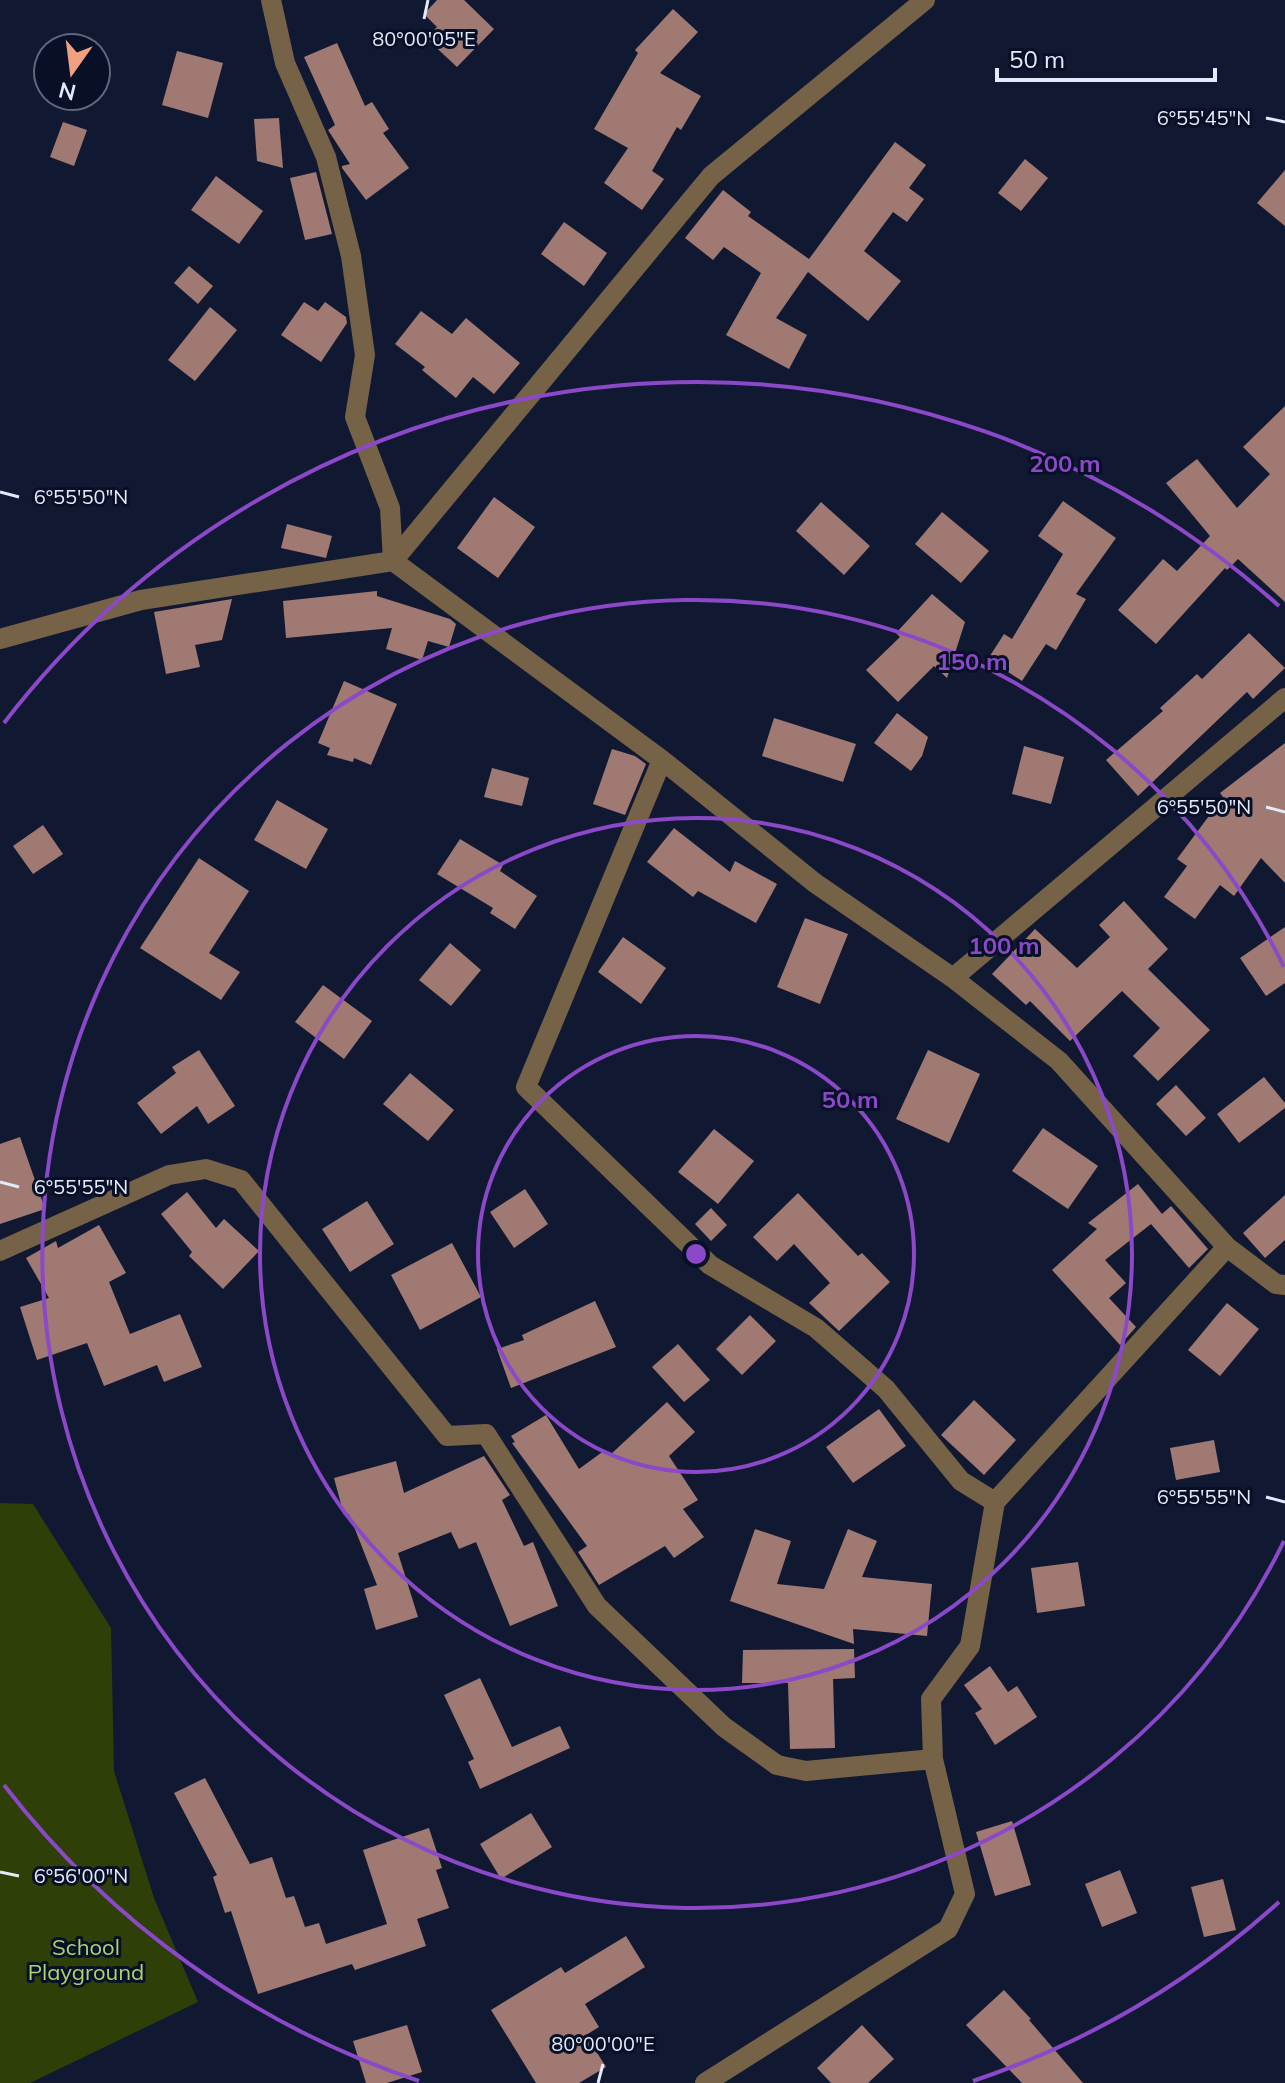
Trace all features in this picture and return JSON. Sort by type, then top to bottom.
[{"type":"street","points":[[271,0],[285,63],[326,157],[351,256],[365,355],[355,417],[390,508],[393,561]]},
{"type":"street","points":[[0,639],[141,600],[393,561],[711,176],[925,0]]},
{"type":"street","points":[[393,561],[662,760],[815,883],[953,978],[1059,1061],[1227,1247],[1276,1284],[1285,1285]]},
{"type":"street","points":[[953,978],[1285,698]]},
{"type":"street","points":[[662,760],[526,1087],[710,1265],[816,1328],[886,1389],[961,1481],[995,1502]]},
{"type":"street","points":[[0,1251],[169,1175],[206,1169],[241,1180],[447,1436],[486,1434],[597,1606],[724,1727],[777,1765],[806,1771],[933,1759]]},
{"type":"street","points":[[705,2083],[948,1929],[965,1894],[933,1759],[931,1699],[970,1646],[995,1502],[1227,1247]]},
{"type":"green space","name":"School Playground","points":[[0,1503],[33,1504],[111,1628],[114,1771],[154,1898],[198,2002],[30,2083],[0,2083]]},
{"type":"building","points":[[437,0],[464,0],[494,29],[457,67],[426,38],[437,27],[424,14]]},
{"type":"building","points":[[673,9],[698,32],[660,73],[701,96],[681,130],[677,127],[652,171],[664,179],[642,210],[604,183],[628,148],[594,129],[638,53],[635,50]]},
{"type":"building","points":[[337,43],[365,106],[372,102],[389,129],[383,133],[409,168],[366,200],[342,168],[350,164],[328,130],[335,125],[304,57]]},
{"type":"building","points":[[177,51],[223,63],[208,118],[162,105]]},
{"type":"building","points":[[279,118],[283,168],[257,161],[254,119]]},
{"type":"building","points":[[63,122],[87,130],[74,166],[50,157]]},
{"type":"building","points":[[895,142],[926,165],[909,188],[924,199],[907,222],[893,212],[864,251],[901,281],[868,321],[808,272],[776,318],[807,335],[789,369],[726,335],[761,273],[724,247],[713,260],[685,238],[723,190],[751,212],[748,216],[809,259]]},
{"type":"building","points":[[1025,159],[1048,178],[1021,211],[998,193]]},
{"type":"building","points":[[1285,170],[1285,226],[1257,203]]},
{"type":"building","points":[[316,172],[332,234],[305,240],[290,178]]},
{"type":"building","points":[[216,176],[263,211],[239,244],[191,210]]},
{"type":"building","points":[[564,222],[607,253],[584,286],[541,254]]},
{"type":"building","points":[[189,266],[213,286],[198,304],[174,283]]},
{"type":"building","points":[[304,302],[318,311],[325,302],[346,317],[347,323],[321,362],[281,335]]},
{"type":"building","points":[[210,307],[237,330],[195,381],[168,360]]},
{"type":"building","points":[[421,311],[452,334],[466,318],[520,363],[494,394],[473,377],[456,398],[422,370],[425,367],[395,344]]},
{"type":"building","points":[[1285,406],[1285,602],[1238,559],[1227,570],[1225,568],[1156,644],[1118,610],[1163,559],[1177,571],[1210,536],[1166,483],[1197,459],[1237,508],[1270,474],[1243,447]]},
{"type":"building","points":[[494,497],[535,527],[498,578],[457,548]]},
{"type":"building","points":[[1063,501],[1116,538],[1076,594],[1086,599],[1056,650],[1046,644],[1022,681],[988,659],[1004,634],[1012,639],[1063,554],[1038,536]]},
{"type":"building","points":[[821,502],[870,546],[844,575],[796,531]]},
{"type":"building","points":[[942,512],[989,551],[961,583],[915,544]]},
{"type":"building","points":[[287,524],[332,536],[326,558],[281,548]]},
{"type":"building","points":[[377,591],[377,596],[450,619],[456,624],[449,647],[428,641],[422,660],[386,649],[392,628],[286,638],[283,601]]},
{"type":"building","points":[[932,594],[965,622],[947,678],[934,666],[898,702],[866,670],[900,637],[896,633]]},
{"type":"building","points":[[232,599],[222,640],[195,645],[200,667],[166,674],[154,612]]},
{"type":"building","points":[[1249,633],[1285,668],[1253,699],[1247,692],[1138,796],[1106,760],[1163,711],[1160,708],[1197,674],[1202,679]]},
{"type":"building","points":[[344,681],[397,704],[371,765],[354,758],[353,762],[327,755],[330,748],[318,743]]},
{"type":"building","points":[[897,713],[928,737],[922,756],[911,771],[874,743]]},
{"type":"building","points":[[774,718],[856,744],[843,782],[762,756]]},
{"type":"building","points":[[1285,743],[1285,883],[1261,858],[1234,896],[1220,885],[1195,919],[1164,897],[1187,866],[1177,859],[1223,797],[1220,793]]},
{"type":"building","points":[[1024,746],[1064,757],[1051,804],[1012,794]]},
{"type":"building","points":[[612,749],[635,756],[646,764],[625,815],[593,804]]},
{"type":"building","points":[[492,768],[529,778],[522,806],[484,797]]},
{"type":"building","points":[[277,800],[328,829],[306,869],[254,840]]},
{"type":"building","points":[[43,825],[63,854],[33,874],[13,846]]},
{"type":"building","points":[[674,828],[730,872],[735,861],[777,884],[756,923],[698,891],[693,897],[647,862]]},
{"type":"building","points":[[460,839],[503,865],[500,871],[537,896],[515,929],[490,913],[493,908],[437,874]]},
{"type":"building","points":[[199,858],[249,891],[209,953],[240,972],[221,1000],[140,948]]},
{"type":"building","points":[[1124,901],[1168,949],[1148,969],[1210,1030],[1158,1081],[1133,1056],[1160,1028],[1122,991],[1070,1041],[1030,1001],[1026,1005],[992,974],[1035,929],[1077,968],[1110,937],[1099,925]]},
{"type":"building","points":[[805,918],[848,934],[820,1004],[777,987]]},
{"type":"building","points":[[1285,927],[1285,983],[1266,996],[1240,958]]},
{"type":"building","points":[[623,937],[666,968],[641,1004],[598,972]]},
{"type":"building","points":[[450,943],[481,970],[451,1006],[419,980]]},
{"type":"building","points":[[323,985],[372,1021],[344,1059],[295,1022]]},
{"type":"building","points":[[199,1050],[235,1106],[208,1124],[197,1106],[161,1134],[137,1103],[176,1073],[172,1067]]},
{"type":"building","points":[[928,1050],[980,1074],[949,1143],[896,1119]]},
{"type":"building","points":[[410,1073],[454,1110],[428,1141],[383,1104]]},
{"type":"building","points":[[1264,1077],[1285,1103],[1285,1108],[1239,1143],[1217,1114]]},
{"type":"building","points":[[1176,1085],[1206,1118],[1186,1136],[1156,1104]]},
{"type":"building","points":[[1043,1128],[1098,1166],[1068,1209],[1012,1171]]},
{"type":"building","points":[[714,1129],[754,1161],[718,1204],[678,1172]]},
{"type":"building","points":[[20,1137],[45,1209],[0,1224],[0,1144]]},
{"type":"building","points":[[1138,1184],[1162,1214],[1171,1206],[1208,1249],[1189,1268],[1151,1224],[1105,1260],[1126,1283],[1109,1298],[1136,1327],[1120,1345],[1052,1270],[1097,1229],[1088,1223]]},
{"type":"building","points":[[525,1189],[548,1224],[514,1248],[490,1212]]},
{"type":"building","points":[[187,1192],[216,1228],[224,1219],[259,1251],[223,1289],[189,1256],[192,1252],[161,1214]]},
{"type":"building","points":[[798,1193],[858,1256],[862,1253],[890,1282],[839,1331],[809,1303],[830,1283],[794,1244],[777,1261],[753,1237]]},
{"type":"building","points":[[1285,1195],[1285,1240],[1265,1258],[1243,1233]]},
{"type":"building","points":[[367,1201],[394,1244],[350,1272],[322,1229]]},
{"type":"building","points":[[711,1208],[727,1225],[711,1241],[695,1224]]},
{"type":"building","points":[[99,1225],[126,1273],[109,1282],[130,1334],[180,1314],[202,1367],[164,1382],[157,1365],[104,1386],[87,1343],[37,1360],[20,1307],[49,1298],[26,1258],[56,1241],[58,1248]]},
{"type":"building","points":[[452,1243],[481,1297],[420,1330],[391,1275]]},
{"type":"building","points":[[595,1301],[616,1347],[511,1388],[497,1349],[524,1340],[522,1335]]},
{"type":"building","points":[[1227,1303],[1259,1329],[1220,1376],[1188,1350]]},
{"type":"building","points":[[750,1315],[776,1341],[742,1375],[716,1349]]},
{"type":"building","points":[[678,1344],[710,1380],[684,1402],[652,1367]]},
{"type":"building","points":[[974,1400],[1016,1440],[984,1475],[941,1435]]},
{"type":"building","points":[[667,1402],[695,1432],[669,1456],[698,1500],[683,1509],[704,1537],[674,1558],[665,1546],[599,1585],[578,1552],[587,1546],[512,1443],[515,1442],[511,1436],[546,1415],[579,1469],[605,1450],[610,1455]]},
{"type":"building","points":[[879,1409],[906,1446],[853,1483],[826,1447]]},
{"type":"building","points":[[1214,1440],[1220,1472],[1176,1480],[1170,1448]]},
{"type":"building","points":[[484,1456],[510,1495],[502,1500],[524,1546],[533,1542],[558,1606],[510,1626],[476,1542],[459,1549],[451,1532],[398,1553],[418,1617],[376,1630],[364,1589],[377,1585],[349,1514],[344,1515],[334,1478],[396,1461],[404,1493]]},
{"type":"building","points":[[755,1529],[791,1541],[777,1584],[824,1589],[848,1529],[877,1541],[862,1577],[932,1584],[927,1636],[853,1629],[854,1644],[730,1601]]},
{"type":"building","points":[[1078,1562],[1085,1606],[1037,1613],[1031,1568]]},
{"type":"building","points":[[854,1649],[855,1678],[833,1679],[835,1748],[790,1749],[788,1683],[742,1683],[743,1650]]},
{"type":"building","points":[[990,1666],[1008,1692],[1017,1686],[1037,1717],[995,1745],[975,1713],[982,1709],[964,1685]]},
{"type":"building","points":[[480,1678],[512,1747],[560,1726],[570,1748],[480,1789],[468,1762],[474,1759],[444,1695]]},
{"type":"building","points":[[205,1778],[250,1864],[272,1857],[286,1898],[294,1896],[305,1927],[319,1923],[326,1944],[387,1924],[363,1850],[429,1828],[442,1868],[436,1870],[449,1908],[417,1919],[426,1946],[355,1970],[352,1964],[258,1994],[231,1911],[225,1913],[213,1877],[217,1875],[174,1793]]},
{"type":"building","points":[[531,1813],[552,1847],[501,1879],[480,1844]]},
{"type":"building","points":[[1012,1821],[1031,1885],[995,1896],[976,1832]]},
{"type":"building","points":[[1120,1870],[1137,1913],[1102,1927],[1085,1884]]},
{"type":"building","points":[[1223,1879],[1236,1930],[1204,1937],[1191,1887]]},
{"type":"building","points":[[626,1936],[645,1967],[585,2004],[599,2027],[586,2035],[606,2067],[579,2083],[536,2083],[491,2010],[561,1967],[565,1973]]},
{"type":"building","points":[[1004,1990],[1083,2083],[1022,2083],[966,2025]]},
{"type":"building","points":[[407,2025],[422,2072],[387,2083],[366,2083],[353,2041]]},
{"type":"building","points":[[862,2025],[894,2059],[868,2083],[831,2083],[817,2068]]}]
